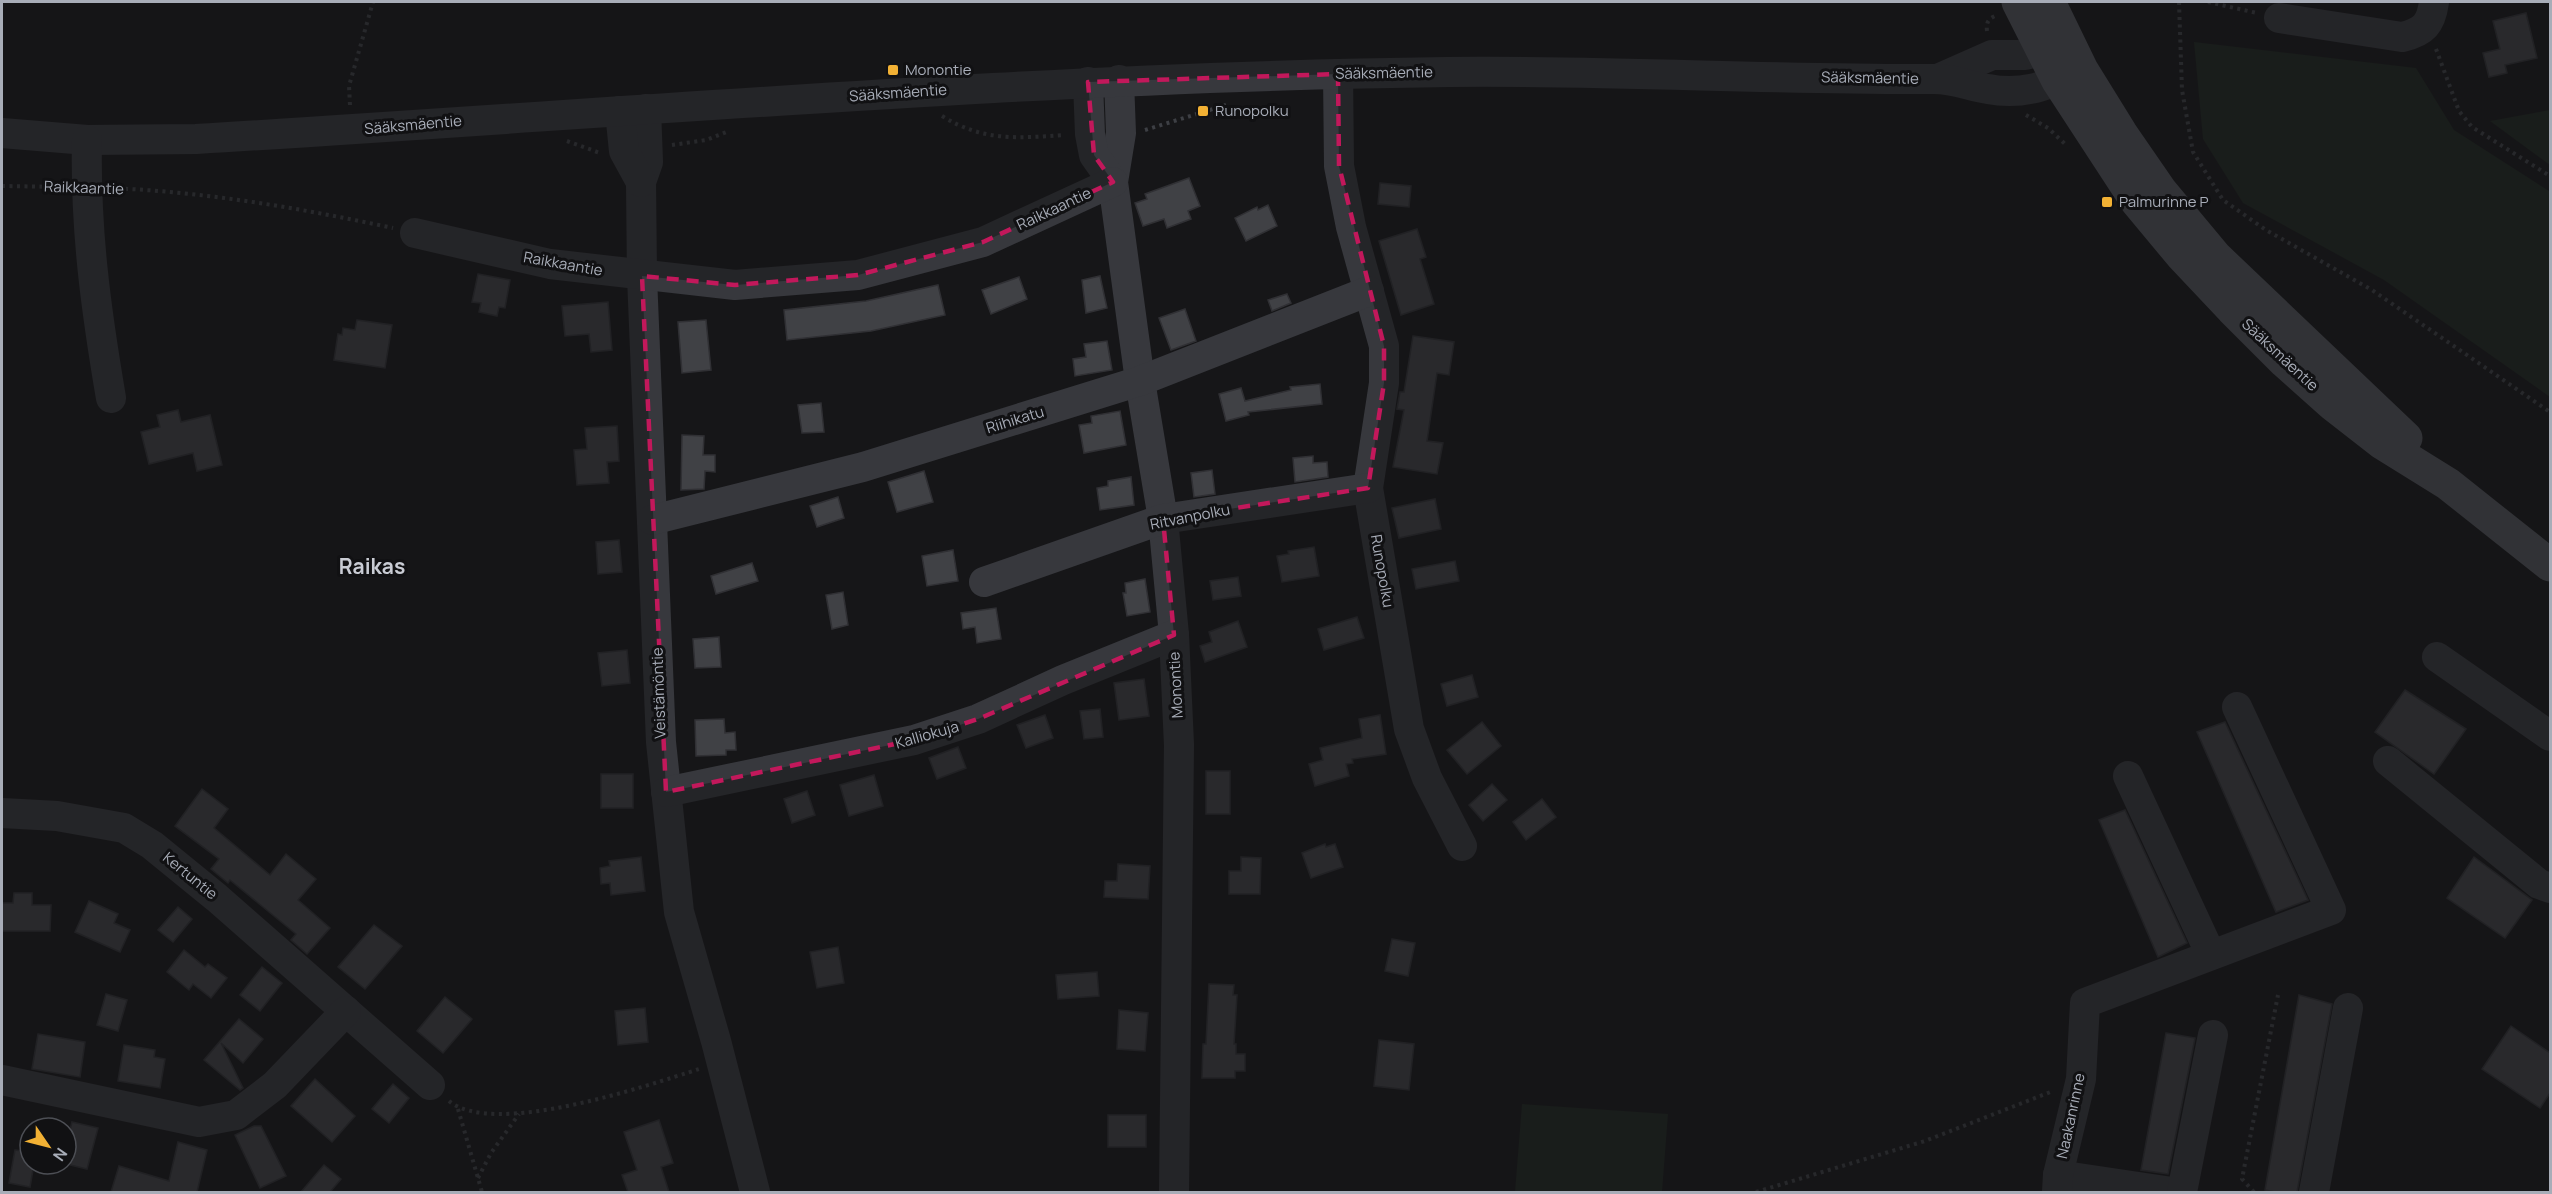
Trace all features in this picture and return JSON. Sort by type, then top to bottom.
[{"type":"main road","points":[[2018,2],[2054,45]]},
{"type":"main road","points":[[2049,2],[2054,45]]},
{"type":"main road","name":"Sääksmäentie","points":[[2054,45],[2070,75],[2121,133],[2161,191],[2216,257],[2402,434],[2448,484],[2550,565]]},
{"type":"street","points":[[2279,18],[2402,37],[2425,21]]},
{"type":"street","name":"Sääksmäentie","points":[[1940,78],[1992,55],[2025,56],[2054,45]]},
{"type":"street","name":"Sääksmäentie","points":[[2,133],[87,140],[196,140],[1119,80],[1338,74],[1654,73],[1897,80],[1940,78],[1994,91],[2038,90],[2070,75]]},
{"type":"street","name":"Runopolku","points":[[1338,74],[1339,166],[1351,227],[1384,346],[1384,383],[1368,488],[1409,729],[1427,778],[1462,846]]},
{"type":"street","name":"Monontie","points":[[1119,80],[1121,132],[1113,182],[1140,381],[1163,519],[1174,635],[1179,745],[1174,1192]]},
{"type":"street","name":"Monontie","points":[[1088,82],[1090,134],[1094,155],[1113,182]]},
{"type":"street","name":"Veistämöntie","points":[[633,110],[648,162],[641,182],[642,276],[661,742],[679,912],[722,1062],[755,1192]]},
{"type":"street","points":[[87,140],[86,187],[95,308],[111,398]]},
{"type":"street","name":"Raikkaantie","points":[[415,233],[550,264],[735,285],[858,275],[983,242],[1113,182]]},
{"type":"street","name":"Riihikatu","points":[[652,520],[863,467],[1140,381],[1369,291]]},
{"type":"street","name":"Ritvanpolku","points":[[984,582],[1163,519],[1368,488]]},
{"type":"street","name":"Kalliokuja","points":[[666,792],[915,740],[978,719],[1063,680],[1174,635]]},
{"type":"street","points":[[2437,657],[2550,736]]},
{"type":"street","points":[[2128,776],[2211,955],[2331,910],[2238,707]]},
{"type":"street","points":[[2388,761],[2539,884],[2550,888]]},
{"type":"street","name":"Kertuntie","points":[[2,813],[57,816],[124,828],[152,845],[217,898],[430,1085]]},
{"type":"street","name":"Naakanrinne","points":[[2057,1184],[2081,1079],[2085,1003],[2211,955]]},
{"type":"street","points":[[2314,1192],[2348,1008]]},
{"type":"street","points":[[2,1080],[199,1122],[236,1115],[275,1084],[346,1011]]},
{"type":"street","points":[[2182,1192],[2213,1035]]},
{"type":"street","points":[[2057,1184],[2172,1192]]},
{"type":"path","points":[[351,130],[349,86],[373,2]]},
{"type":"path","points":[[2179,2],[2182,90],[2193,152],[2223,200],[2266,230],[2372,290],[2550,412]]},
{"type":"path","points":[[2208,2],[2279,18]]},
{"type":"path","points":[[2425,21],[2459,111],[2472,127],[2550,176]]},
{"type":"path","name":"Raikkaantie","points":[[2,186],[86,187],[222,196],[288,206],[415,233]]},
{"type":"path","points":[[2254,1192],[2242,1179],[2278,995]]},
{"type":"path","points":[[430,1085],[458,1108],[486,1115],[519,1113],[626,1092],[722,1062]]},
{"type":"path","points":[[1756,1192],[1924,1141],[2081,1079]]},
{"type":"path","points":[[458,1108],[482,1192]]},
{"type":"path","points":[[478,1178],[491,1153],[519,1113]]},
{"type":"highlighted area","points":[[1338,74],[1339,166],[1384,346],[1384,383],[1368,488],[1163,519],[1174,635],[978,719],[914,740],[666,792],[642,276],[735,285],[858,275],[983,242],[1113,182],[1094,155],[1088,82]]},
{"type":"shaded area","points":[[2194,42],[2416,68],[2454,130],[2549,191],[2550,397],[2384,280],[2243,203],[2203,139]]},
{"type":"shaded area","points":[[2550,110],[2550,165],[2490,121]]},
{"type":"shaded area","points":[[1522,1104],[1668,1114],[1662,1192],[1515,1192]]},
{"type":"building","points":[[2526,13],[2537,58],[2505,65],[2507,73],[2489,77],[2483,53],[2500,49],[2493,21]]},
{"type":"building","points":[[1189,178],[1200,206],[1188,211],[1191,219],[1167,228],[1164,219],[1143,226],[1135,203],[1147,199],[1145,194]]},
{"type":"building","points":[[1380,183],[1411,186],[1409,207],[1378,204]]},
{"type":"building","points":[[1268,205],[1277,226],[1246,241],[1235,218],[1257,207],[1258,210]]},
{"type":"building","points":[[1417,229],[1426,257],[1420,259],[1434,304],[1401,315],[1379,241]]},
{"type":"building","points":[[478,274],[510,280],[505,308],[499,307],[497,316],[479,312],[481,303],[472,302]]},
{"type":"building","points":[[1100,276],[1107,308],[1086,313],[1082,280]]},
{"type":"building","points":[[1019,277],[1027,299],[991,314],[982,290]]},
{"type":"building","points":[[938,285],[945,315],[871,331],[787,340],[784,310],[866,301]]},
{"type":"building","points":[[1287,294],[1291,303],[1272,311],[1268,300]]},
{"type":"building","points":[[608,302],[612,350],[591,352],[589,334],[565,336],[562,306]]},
{"type":"building","points":[[1185,309],[1196,341],[1171,350],[1159,318]]},
{"type":"building","points":[[357,320],[392,325],[385,368],[334,360],[338,334],[342,335],[343,328],[355,330]]},
{"type":"building","points":[[706,320],[711,370],[682,373],[678,322]]},
{"type":"building","points":[[1413,336],[1454,342],[1449,375],[1437,373],[1427,441],[1443,443],[1437,474],[1393,467],[1404,410],[1397,409],[1400,392],[1404,392]]},
{"type":"building","points":[[1107,341],[1112,370],[1075,376],[1073,359],[1086,357],[1084,344]]},
{"type":"building","points":[[1320,384],[1322,404],[1248,412],[1249,415],[1226,421],[1219,394],[1241,388],[1245,401],[1291,390],[1290,387]]},
{"type":"building","points":[[821,403],[824,432],[802,433],[798,405]]},
{"type":"building","points":[[178,410],[181,422],[210,415],[222,465],[197,471],[193,453],[149,464],[141,432],[160,427],[157,415]]},
{"type":"building","points":[[1120,411],[1126,445],[1084,453],[1079,425],[1092,423],[1091,416]]},
{"type":"building","points":[[617,426],[619,461],[607,462],[609,483],[577,485],[574,450],[587,449],[585,428]]},
{"type":"building","points":[[682,435],[704,436],[703,455],[715,455],[715,472],[705,471],[704,489],[681,490]]},
{"type":"building","points":[[1313,456],[1313,463],[1327,462],[1328,477],[1295,482],[1293,458]]},
{"type":"building","points":[[1212,470],[1215,494],[1194,497],[1191,473]]},
{"type":"building","points":[[924,471],[933,502],[897,512],[888,482]]},
{"type":"building","points":[[1131,477],[1134,505],[1100,510],[1097,488],[1108,486],[1108,481]]},
{"type":"building","points":[[838,497],[844,518],[817,527],[810,506]]},
{"type":"building","points":[[1435,499],[1441,529],[1399,538],[1392,508]]},
{"type":"building","points":[[619,540],[622,572],[598,574],[596,542]]},
{"type":"building","points":[[1314,547],[1319,576],[1282,582],[1277,556],[1289,554],[1288,551]]},
{"type":"building","points":[[953,550],[958,581],[927,586],[922,556]]},
{"type":"building","points":[[1455,561],[1459,581],[1416,589],[1412,569]]},
{"type":"building","points":[[752,563],[758,581],[716,594],[711,576]]},
{"type":"building","points":[[1238,577],[1241,596],[1213,600],[1210,581]]},
{"type":"building","points":[[1145,579],[1150,612],[1127,616],[1123,593],[1126,593],[1125,583]]},
{"type":"building","points":[[843,592],[848,625],[832,629],[826,595]]},
{"type":"building","points":[[996,608],[1001,639],[977,643],[975,627],[963,629],[961,613]]},
{"type":"building","points":[[1357,617],[1364,638],[1324,650],[1318,629]]},
{"type":"building","points":[[1238,621],[1247,647],[1205,662],[1200,646],[1212,642],[1209,632]]},
{"type":"building","points":[[719,637],[721,667],[695,668],[693,639]]},
{"type":"building","points":[[627,650],[630,683],[602,686],[598,653]]},
{"type":"building","points":[[1472,675],[1478,697],[1447,706],[1441,684]]},
{"type":"building","points":[[1144,679],[1149,716],[1119,720],[1114,683]]},
{"type":"building","points":[[2405,690],[2466,729],[2434,774],[2375,732]]},
{"type":"building","points":[[1100,709],[1103,737],[1084,739],[1080,711]]},
{"type":"building","points":[[1045,715],[1053,738],[1026,748],[1017,725]]},
{"type":"building","points":[[1380,715],[1386,754],[1352,759],[1353,763],[1346,764],[1349,776],[1315,786],[1309,764],[1323,760],[1320,748],[1362,738],[1359,719]]},
{"type":"building","points":[[724,719],[725,733],[735,732],[736,750],[726,750],[726,755],[696,756],[695,720]]},
{"type":"building","points":[[1482,722],[1501,746],[1467,774],[1447,750]]},
{"type":"building","points":[[2225,722],[2308,900],[2276,912],[2197,732]]},
{"type":"building","points":[[958,747],[966,768],[937,779],[929,758]]},
{"type":"building","points":[[1206,771],[1230,771],[1230,814],[1206,814]]},
{"type":"building","points":[[601,774],[633,774],[633,808],[601,808]]},
{"type":"building","points":[[874,775],[883,806],[849,816],[840,785]]},
{"type":"building","points":[[1492,784],[1507,800],[1483,821],[1469,805]]},
{"type":"building","points":[[202,789],[228,809],[214,828],[270,875],[286,854],[316,879],[298,900],[330,928],[307,954],[291,940],[296,934],[230,880],[228,883],[211,869],[219,859],[175,826]]},
{"type":"building","points":[[807,791],[815,815],[792,823],[784,799]]},
{"type":"building","points":[[1542,799],[1556,817],[1526,840],[1513,822]]},
{"type":"building","points":[[2125,810],[2187,943],[2158,957],[2099,820]]},
{"type":"building","points":[[1325,844],[1326,847],[1335,844],[1343,867],[1311,878],[1302,853]]},
{"type":"building","points":[[641,857],[645,891],[611,895],[610,883],[601,884],[600,868],[610,866],[609,861]]},
{"type":"building","points":[[1241,857],[1261,858],[1260,894],[1229,894],[1229,871],[1241,871]]},
{"type":"building","points":[[2474,857],[2532,900],[2505,938],[2447,898]]},
{"type":"building","points":[[1118,864],[1150,866],[1148,899],[1104,897],[1105,881],[1117,881]]},
{"type":"building","points":[[14,893],[32,893],[32,905],[51,905],[50,931],[2,931],[2,903],[13,903]]},
{"type":"building","points":[[89,901],[118,914],[114,923],[130,930],[120,952],[75,932]]},
{"type":"building","points":[[178,907],[192,919],[173,942],[158,930]]},
{"type":"building","points":[[374,925],[402,946],[365,989],[338,967]]},
{"type":"building","points":[[1392,939],[1415,943],[1408,976],[1385,971]]},
{"type":"building","points":[[838,947],[844,983],[817,988],[810,952]]},
{"type":"building","points":[[184,950],[205,967],[208,964],[227,978],[211,998],[193,984],[189,990],[167,972]]},
{"type":"building","points":[[262,967],[282,983],[260,1011],[240,995]]},
{"type":"building","points":[[1097,972],[1099,996],[1058,999],[1056,975]]},
{"type":"building","points":[[1209,984],[1234,985],[1233,995],[1237,995],[1234,1044],[1236,1044],[1236,1054],[1245,1054],[1245,1071],[1235,1071],[1235,1078],[1202,1078]]},
{"type":"building","points":[[106,994],[127,1000],[118,1031],[97,1025]]},
{"type":"building","points":[[2299,995],[2332,1004],[2297,1192],[2275,1192],[2265,1190]]},
{"type":"building","points":[[445,997],[472,1019],[443,1053],[417,1031]]},
{"type":"building","points":[[645,1008],[648,1042],[618,1045],[615,1011]]},
{"type":"building","points":[[1119,1010],[1148,1013],[1145,1051],[1117,1049]]},
{"type":"building","points":[[239,1019],[263,1039],[243,1063],[221,1043],[243,1088],[240,1090],[204,1060]]},
{"type":"building","points":[[2511,1026],[2550,1053],[2550,1093],[2540,1108],[2482,1069]]},
{"type":"building","points":[[2166,1033],[2195,1038],[2168,1174],[2141,1170]]},
{"type":"building","points":[[38,1034],[85,1042],[80,1077],[32,1069]]},
{"type":"building","points":[[1379,1040],[1414,1044],[1409,1090],[1374,1086]]},
{"type":"building","points":[[124,1045],[155,1050],[154,1057],[165,1059],[160,1088],[118,1081]]},
{"type":"building","points":[[315,1079],[355,1116],[332,1142],[291,1106]]},
{"type":"building","points":[[393,1084],[409,1098],[389,1123],[372,1109]]},
{"type":"building","points":[[1108,1115],[1146,1115],[1146,1147],[1108,1147]]},
{"type":"building","points":[[659,1120],[673,1163],[661,1167],[669,1192],[628,1192],[622,1175],[637,1170],[624,1132]]},
{"type":"building","points":[[78,1123],[98,1128],[87,1169],[78,1167]]},
{"type":"building","points":[[254,1126],[261,1126],[286,1176],[260,1188],[235,1135]]},
{"type":"building","points":[[178,1142],[207,1150],[197,1192],[111,1192],[119,1166],[169,1181]]},
{"type":"building","points":[[15,1150],[18,1150],[18,1176],[32,1176],[30,1187],[9,1183]]},
{"type":"building","points":[[324,1165],[341,1179],[330,1192],[301,1192]]},
{"type":"place","name":"Monontie","points":[[893,70]]},
{"type":"place","name":"Runopolku","points":[[1203,111]]},
{"type":"place","name":"Palmurinne P","points":[[2107,202]]},
{"type":"district","name":"Raikas","points":[[372,567]]}]
